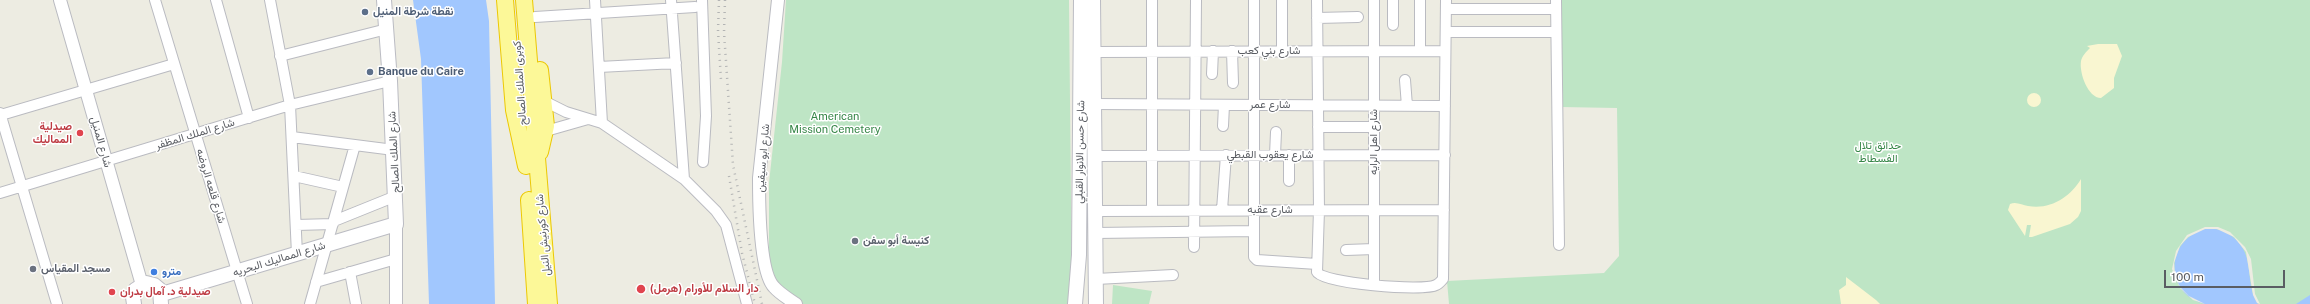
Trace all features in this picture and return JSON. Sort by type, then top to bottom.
[{"type":"highway","points":[[505,0],[514,110],[532,166]]},
{"type":"highway","name":"كوبرى الملك الصالح","points":[[514,0],[532,166]]},
{"type":"highway","name":"كوبرى الملك الصالح","points":[[524,0],[532,166]]},
{"type":"highway","points":[[532,166],[546,131],[533,0]]},
{"type":"highway","name":"شارع كورنيش النيل","points":[[532,166],[536,304]]},
{"type":"highway","name":"شارع كورنيش النيل","points":[[532,166],[548,304]]},
{"type":"main road","name":"شارع الملك الصالح","points":[[384,0],[394,150],[396,224]]},
{"type":"main road","name":"شارع حسن الانوار القبلي","points":[[1075,304],[1079,255],[1081,0]]},
{"type":"main road","name":"شارع حسن الانوار القبلي","points":[[1094,0],[1096,304]]},
{"type":"main road","name":"شارع المماليك البحريه","points":[[161,299],[237,272],[396,224]]},
{"type":"main road","points":[[130,303],[135,290],[142,284],[154,285],[161,299]]},
{"type":"street","name":"شارع المنيل","points":[[60,0],[142,284]]},
{"type":"street","name":"شارع قلعه الروضه","points":[[155,0],[247,304]]},
{"type":"street","points":[[216,0],[249,118]]},
{"type":"street","points":[[270,0],[290,105],[297,254]]},
{"type":"street","points":[[595,0],[602,123]]},
{"type":"street","name":"شارع ابو سيفين","points":[[778,0],[759,178],[760,207],[764,259],[768,277],[773,287],[796,304]]},
{"type":"street","points":[[1152,0],[1152,211]]},
{"type":"street","points":[[1194,247],[1196,231],[1196,0]]},
{"type":"street","points":[[1254,0],[1255,259],[1317,268]]},
{"type":"street","points":[[1282,0],[1282,52]]},
{"type":"street","points":[[1317,0],[1319,155],[1317,268],[1320,277],[1350,283],[1428,286],[1436,286],[1443,279],[1446,4],[1556,4],[1559,245]]},
{"type":"street","name":"شارع اهل الرايه","points":[[1374,0],[1374,285]]},
{"type":"street","points":[[1392,25],[1393,0]]},
{"type":"street","points":[[1420,0],[1420,51]]},
{"type":"street","points":[[535,17],[596,13],[671,4],[698,3],[706,116],[703,162]]},
{"type":"street","points":[[671,4],[684,178]]},
{"type":"street","points":[[1317,18],[1358,17]]},
{"type":"street","points":[[280,56],[387,30]]},
{"type":"street","points":[[1446,32],[1556,32]]},
{"type":"street","points":[[1232,51],[1233,83]]},
{"type":"street","name":"شارع بني كعب","points":[[1094,52],[1445,51]]},
{"type":"street","points":[[1212,74],[1213,52]]},
{"type":"street","points":[[599,67],[676,63]]},
{"type":"street","points":[[57,304],[0,114],[174,64]]},
{"type":"street","points":[[1405,80],[1406,106]]},
{"type":"street","name":"شارع الملك المظفر","points":[[0,193],[290,105],[390,81]]},
{"type":"street","points":[[544,101],[566,112],[602,123],[684,178],[724,220],[747,304]]},
{"type":"street","name":"شارع عمر","points":[[1094,104],[1445,106]]},
{"type":"street","points":[[1223,126],[1224,105]]},
{"type":"street","points":[[546,131],[588,119]]},
{"type":"street","points":[[1318,127],[1374,127]]},
{"type":"street","points":[[1275,155],[1276,132]]},
{"type":"street","points":[[292,137],[394,150]]},
{"type":"street","points":[[310,304],[355,145]]},
{"type":"street","points":[[1222,210],[1226,155]]},
{"type":"street","name":"شارع يعقوب القبطي","points":[[1095,156],[1445,155]]},
{"type":"street","points":[[1289,156],[1289,181]]},
{"type":"street","points":[[294,176],[343,187]]},
{"type":"street","points":[[296,225],[333,223],[396,196]]},
{"type":"street","name":"شارع عقبه","points":[[1095,211],[1254,209],[1444,210]]},
{"type":"street","name":"شارع الملك الصالح","points":[[396,224],[396,304]]},
{"type":"street","points":[[1095,233],[1254,231]]},
{"type":"street","points":[[1346,250],[1374,249]]},
{"type":"street","points":[[316,282],[396,259]]},
{"type":"street","points":[[350,272],[356,304]]},
{"type":"street","points":[[1096,279],[1173,275]]},
{"type":"green space","name":"American Mission Cemetery","points":[[786,0],[1069,0],[1072,304],[801,304],[769,276],[769,183],[782,62]]},
{"type":"green space","name":"حدائق تلال الفسطاط","points":[[1560,0],[2310,0],[2310,304],[1449,304],[1447,281],[1604,273],[1619,256],[1617,108],[1561,107]]},
{"type":"green space","points":[[1113,285],[1152,291],[1149,304],[1112,304]]},
{"type":"sand","points":[[2098,44],[2117,44],[2122,56],[2114,78],[2114,88],[2101,98],[2096,97],[2088,89],[2081,72],[2082,57],[2090,48],[2087,46]]},
{"type":"sand","points":[[2031,93],[2037,93],[2041,97],[2041,103],[2037,107],[2031,107],[2027,103],[2027,97]]},
{"type":"sand","points":[[2081,179],[2081,211],[2078,217],[2070,224],[2032,237],[2029,237],[2031,225],[2027,225],[2025,236],[2008,210],[2010,204],[2017,203],[2036,207],[2052,204],[2065,197]]},
{"type":"sand","points":[[1846,277],[1880,304],[1841,304],[1839,290],[1846,285]]},
{"type":"water","points":[[413,0],[486,0],[489,21],[495,304],[429,304],[421,59]]},
{"type":"water","points":[[2205,229],[2217,229],[2224,231],[2231,235],[2241,245],[2248,261],[2251,287],[2258,304],[2205,304],[2192,298],[2182,290],[2176,279],[2175,267],[2177,255],[2182,244],[2192,235]]},
{"type":"water","points":[[2310,295],[2310,304],[2296,304]]},
{"type":"pier","points":[[2205,227],[2218,227],[2230,232],[2245,247],[2251,259],[2255,294],[2260,304],[2257,303],[2253,295],[2246,252],[2234,237],[2217,229],[2205,229],[2188,237],[2180,246],[2174,263],[2175,276],[2180,287],[2189,296],[2205,304],[2193,300],[2180,288],[2172,269],[2176,251],[2187,235]]},
{"type":"railway","points":[[719,0],[718,31],[721,80]]},
{"type":"railway","points":[[725,0],[724,32],[733,165],[762,304]]},
{"type":"railway","points":[[729,176],[742,253],[755,304]]},
{"type":"place","name":"نقطة شرطة المنيل","points":[[365,12]]},
{"type":"place","name":"Banque du Caire","points":[[370,72]]},
{"type":"place","name":"صيدلية المماليك","points":[[80,133]]},
{"type":"place","name":"كنيسة أبو سفن","points":[[855,241]]},
{"type":"place","name":"مسجد المقياس","points":[[33,269]]},
{"type":"place","name":"مترو","points":[[154,272]]},
{"type":"place","name":"دار السلام للأورام (هرمل)","points":[[641,289]]},
{"type":"place","name":"صيدلية د. آمال بدران","points":[[112,292]]}]
